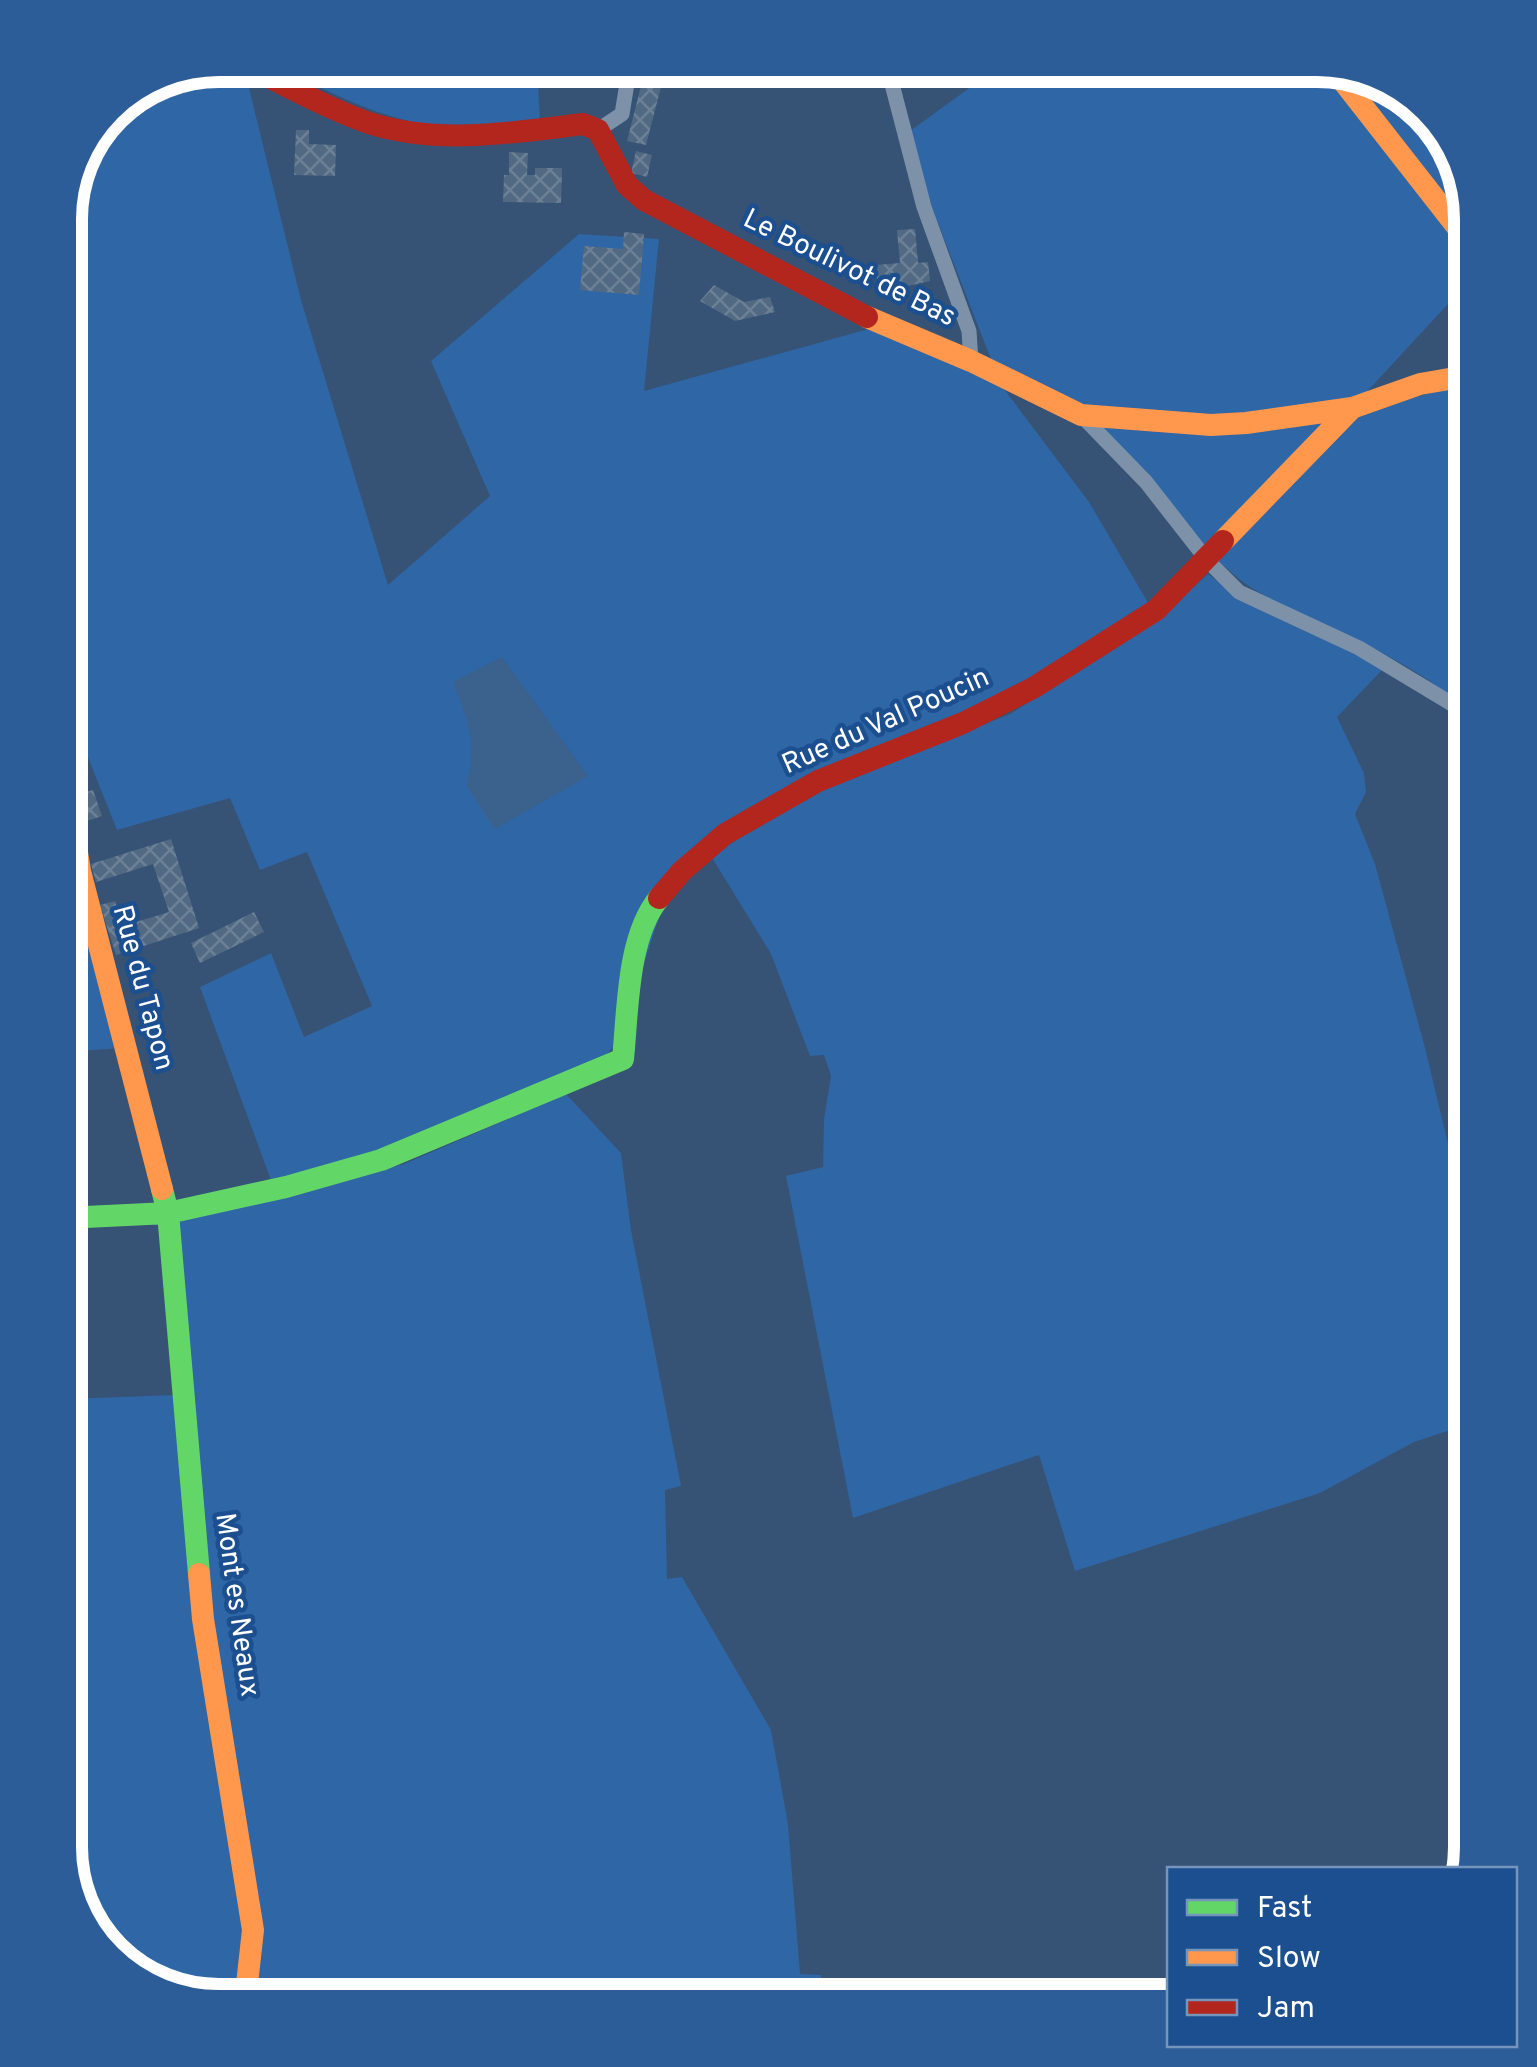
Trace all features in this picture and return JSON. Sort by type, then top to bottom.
[{"type":"street","points":[[280,83],[332,108],[392,129],[472,138],[583,124],[598,130],[622,114],[627,83]]},
{"type":"street","points":[[892,83],[924,207],[970,331],[971,361]]},
{"type":"street","points":[[1347,86],[1454,223]]},
{"type":"street","name":"Le Boulivot de Bas","points":[[598,130],[627,185],[644,200],[879,324],[971,361],[1081,415],[1211,425],[1352,408],[1420,384],[1454,378]]},
{"type":"street","name":"Rue du Val Poucin","points":[[168,1214],[381,1160],[623,1059],[632,964],[652,907],[682,870],[725,834],[818,781],[963,724],[1033,688],[1156,610],[1352,408]]},
{"type":"street","points":[[1081,415],[1146,482],[1207,560],[1239,592],[1359,648],[1454,706]]},
{"type":"street","name":"Rue du Tapon","points":[[83,882],[168,1214]]},
{"type":"street","points":[[83,1217],[168,1214]]},
{"type":"street","name":"Mont es Neaux","points":[[168,1214],[203,1618],[253,1930],[247,1984]]},
{"type":"shaded area","points":[[248,83],[301,300],[388,585],[490,496],[431,361],[579,234],[659,239],[644,391],[872,328],[1001,385],[1089,502],[1150,606],[1022,685],[675,869],[618,1042],[607,1054],[411,1141],[272,1183],[200,987],[271,953],[304,1037],[372,1006],[307,852],[260,870],[230,798],[117,830],[83,745],[83,211],[87,184],[111,136],[151,101],[193,85]]},
{"type":"shaded area","points":[[311,83],[538,83],[540,122],[479,129],[425,125]]},
{"type":"shaded area","points":[[976,83],[1334,84],[1454,237],[1454,297],[1363,396],[1219,420],[1083,406],[994,367],[931,205],[910,131]]},
{"type":"shaded area","points":[[1363,91],[1401,111],[1431,143],[1450,184],[1453,206]]},
{"type":"shaded area","points":[[1454,387],[1454,700],[1395,660],[1253,589],[1217,560],[1364,411]]},
{"type":"shaded area","points":[[1332,417],[1207,552],[1093,422]]},
{"type":"shaded area","points":[[1208,574],[1244,601],[1384,668],[1337,717],[1364,773],[1366,792],[1355,814],[1375,864],[1452,1160],[1454,1429],[1414,1442],[1320,1493],[1075,1571],[1039,1455],[853,1518],[786,1176],[823,1167],[824,1119],[831,1076],[824,1055],[810,1056],[771,954],[711,856],[816,791],[1010,714],[1155,622]]},
{"type":"shaded area","points":[[502,657],[588,776],[495,829],[467,786],[470,733],[453,682]]},
{"type":"shaded area","points":[[83,896],[123,1048],[83,1051]]},
{"type":"shaded area","points":[[566,1094],[621,1153],[631,1230],[681,1486],[665,1490],[667,1579],[682,1577],[771,1730],[788,1824],[800,1974],[821,1975],[821,1984],[250,1984],[174,1221],[404,1164]]},
{"type":"shaded area","points":[[176,1395],[248,1931],[239,1984],[193,1982],[143,1961],[106,1924],[85,1874],[83,1398]]},
{"type":"building","points":[[642,83],[662,83],[646,145],[627,141]]},
{"type":"building","points":[[296,130],[309,130],[309,144],[336,145],[335,176],[294,175]]},
{"type":"building","points":[[636,151],[652,155],[647,177],[631,173]]},
{"type":"building","points":[[509,152],[528,153],[527,175],[535,175],[535,168],[562,168],[561,203],[503,202]]},
{"type":"building","points":[[915,229],[918,263],[928,262],[930,281],[899,288],[898,284],[877,285],[876,265],[900,263],[897,230]]},
{"type":"building","points":[[624,232],[644,234],[639,295],[580,290],[584,246],[623,249]]},
{"type":"building","points":[[714,285],[744,302],[770,297],[775,312],[735,321],[700,301]]},
{"type":"building","points":[[93,790],[102,816],[84,822],[83,793]]},
{"type":"building","points":[[171,839],[199,928],[116,955],[100,905],[115,901],[123,926],[169,912],[153,864],[96,882],[91,864]]},
{"type":"building","points":[[254,912],[264,932],[200,963],[191,943]]},
{"type":"traffic: fast","points":[[83,1217],[168,1213],[286,1187],[381,1160],[623,1059],[635,953],[648,914],[659,898]]},
{"type":"traffic: fast","points":[[162,1189],[168,1213],[199,1574]]},
{"type":"traffic: slow","points":[[1347,86],[1454,223]]},
{"type":"traffic: slow","points":[[867,317],[971,361],[1081,415],[1211,425],[1246,423],[1352,408],[1420,384],[1454,378]]},
{"type":"traffic: slow","points":[[1223,541],[1352,408]]},
{"type":"traffic: slow","points":[[83,883],[162,1189]]},
{"type":"traffic: slow","points":[[199,1574],[253,1930],[247,1984]]},
{"type":"traffic: jam","points":[[281,83],[369,123],[422,134],[475,135],[583,124],[598,130],[627,185],[644,200],[867,317]]},
{"type":"traffic: jam","points":[[659,898],[682,871],[725,834],[818,781],[963,723],[1033,688],[1156,610],[1223,541]]}]
